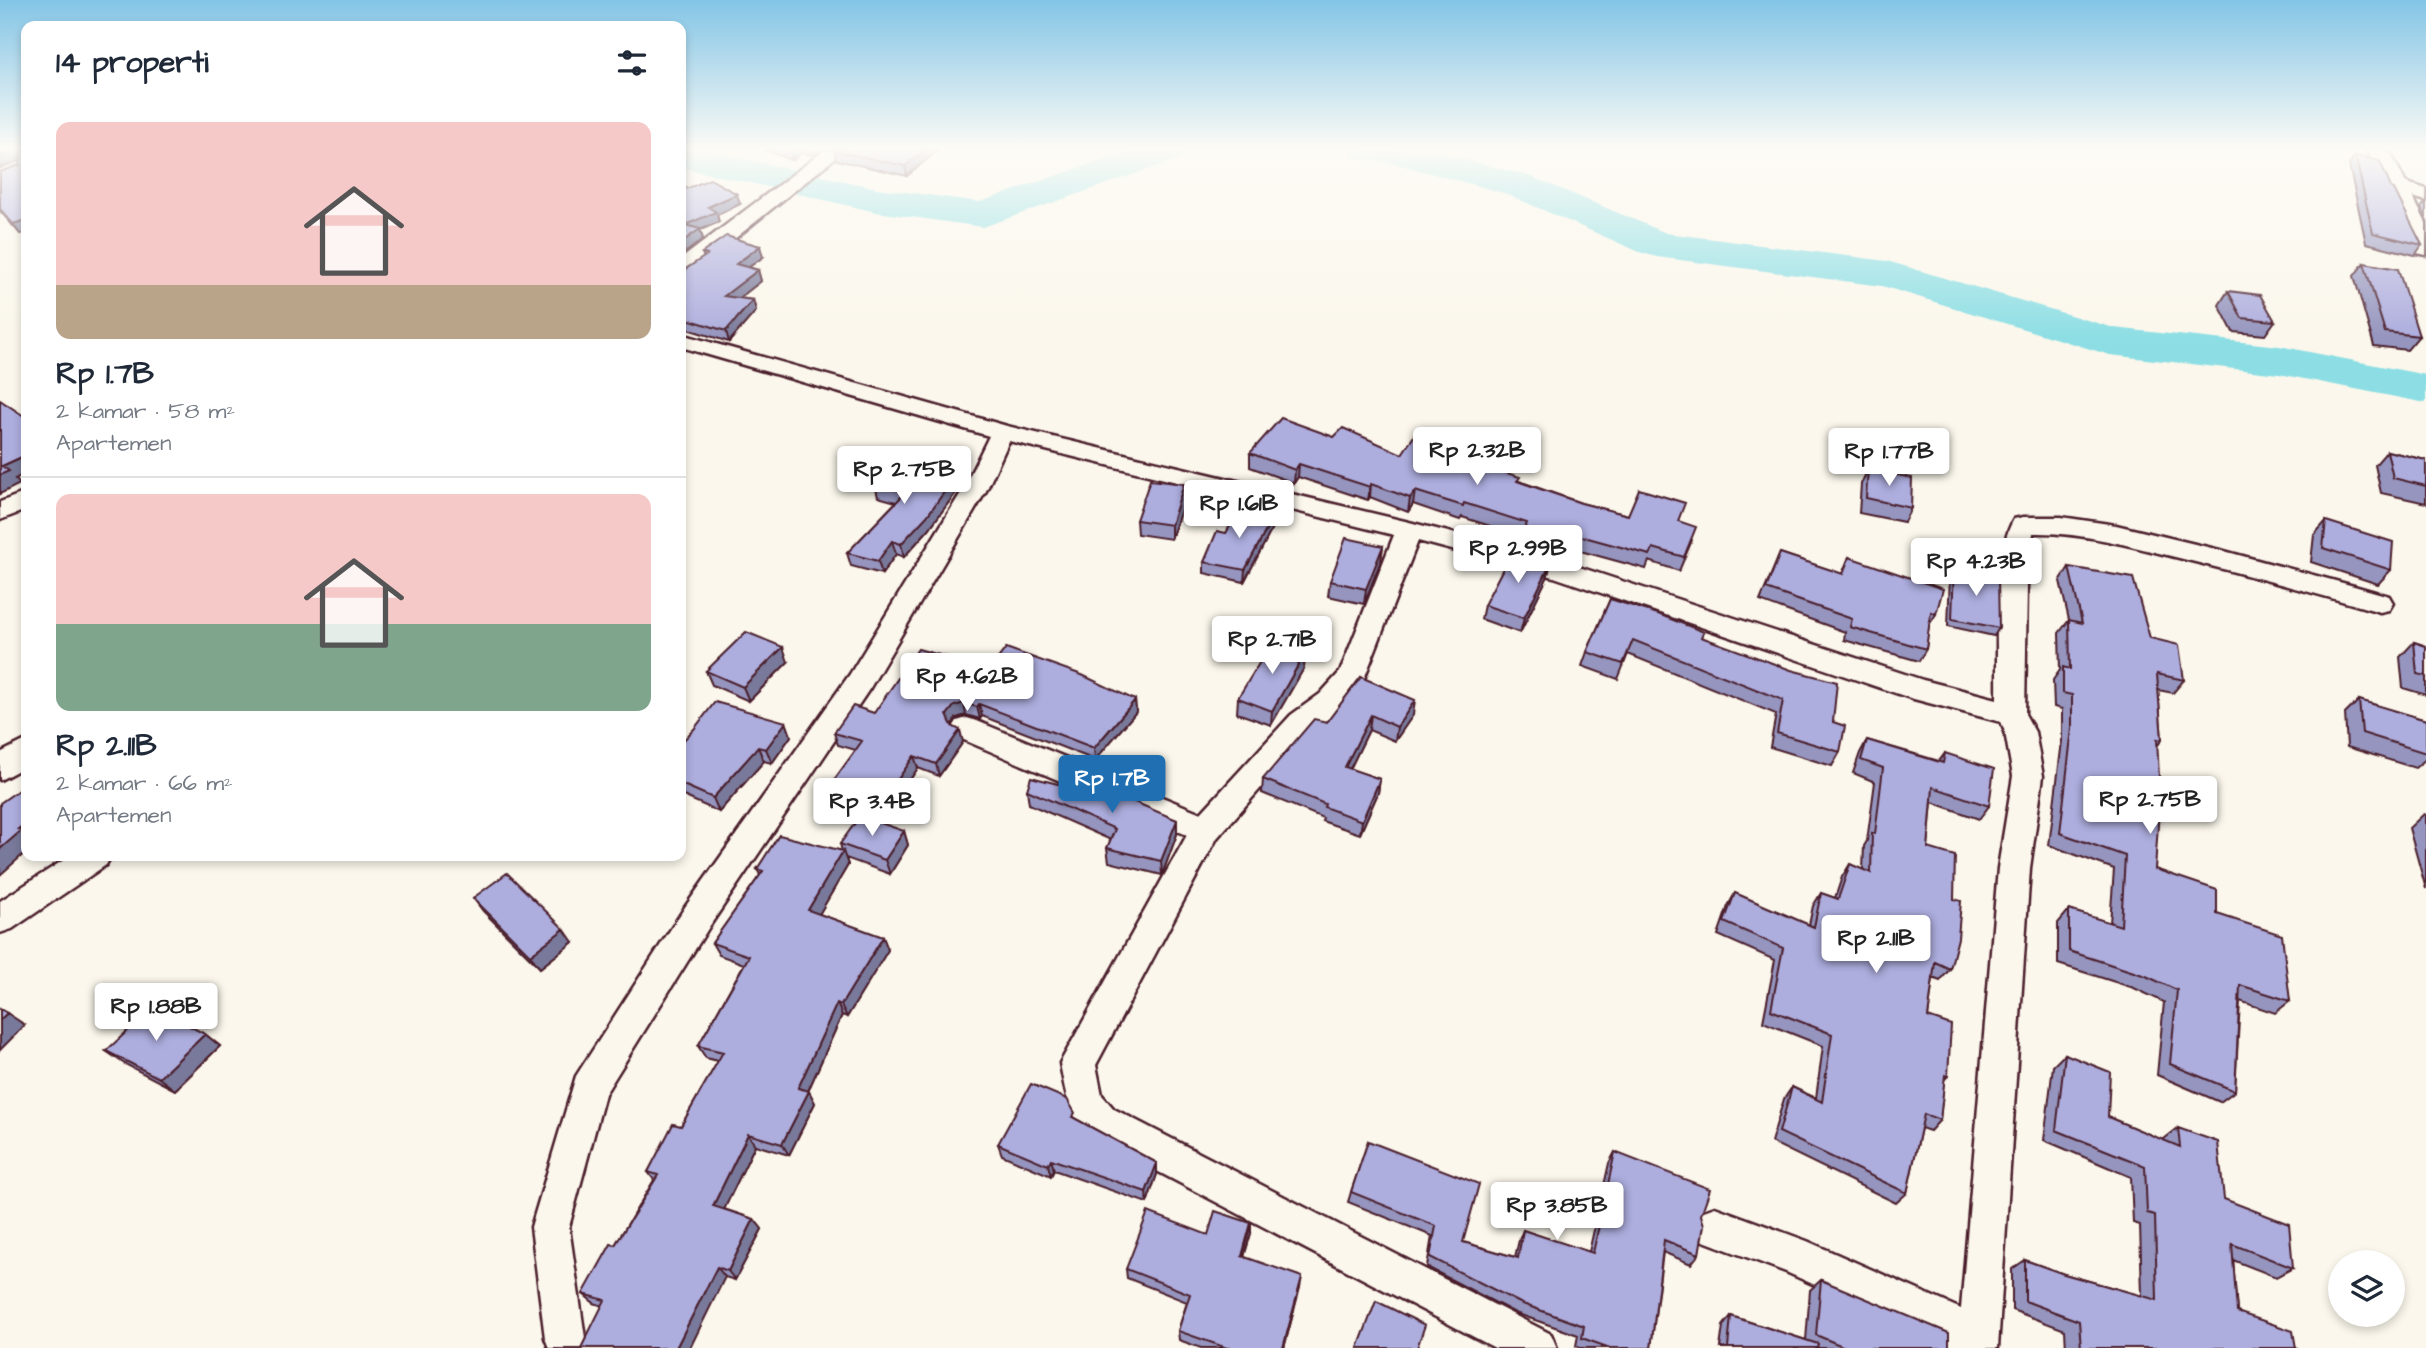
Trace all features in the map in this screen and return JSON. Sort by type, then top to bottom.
[{"type":"street","points":[[686,265],[753,213]]},
{"type":"street","points":[[2409,213],[2426,248]]},
{"type":"street","points":[[686,341],[1002,432],[1409,530],[1561,570],[1907,686],[2011,714]]},
{"type":"street","points":[[565,1338],[550,1227],[589,1088],[697,917],[860,681],[974,491],[1002,432]]},
{"type":"street","points":[[0,512],[21,502]]},
{"type":"street","points":[[1715,1226],[1793,1255],[1979,1343],[2014,868],[2028,776],[2020,732],[2011,714],[2018,532],[2023,525],[2046,524],[2097,529],[2248,565],[2380,603]]},
{"type":"street","points":[[1409,530],[1352,677],[1330,702],[1301,723],[1206,829],[1079,1063],[1085,1103],[1101,1122],[1537,1348]]},
{"type":"street","points":[[967,729],[1206,829]]},
{"type":"street","points":[[0,768],[21,754]]},
{"type":"street","points":[[0,919],[87,861]]},
{"type":"building","points":[[3,213],[21,213],[21,222],[13,224]]},
{"type":"building","points":[[686,213],[714,213],[686,225]]},
{"type":"building","points":[[2368,213],[2406,213],[2422,245],[2373,233]]},
{"type":"building","points":[[686,225],[700,229],[686,239]]},
{"type":"building","points":[[726,236],[760,246],[736,264],[758,270],[724,296],[753,300],[726,331],[686,319],[686,269],[707,255],[702,253]]},
{"type":"building","points":[[2364,263],[2398,269],[2419,336],[2385,332]]},
{"type":"building","points":[[2228,291],[2260,295],[2275,321],[2242,318]]},
{"type":"building","points":[[0,400],[21,414],[21,457],[2,466],[9,471],[0,475]]},
{"type":"building","points":[[1281,418],[1334,437],[1343,428],[1402,454],[1418,430],[1491,452],[1483,466],[1520,477],[1517,481],[1581,503],[1628,515],[1639,489],[1685,503],[1678,521],[1696,527],[1684,557],[1653,548],[1650,555],[1566,532],[1560,544],[1522,534],[1527,523],[1464,503],[1463,506],[1415,491],[1410,498],[1299,464],[1295,470],[1250,453]]},
{"type":"building","points":[[2387,451],[2426,460],[2426,486],[2393,478]]},
{"type":"building","points":[[895,459],[957,474],[927,516],[901,544],[892,541],[878,561],[847,553],[906,492],[875,485]]},
{"type":"building","points":[[1868,469],[1912,478],[1911,508],[1866,498]]},
{"type":"building","points":[[1150,480],[1184,484],[1171,525],[1136,520]]},
{"type":"building","points":[[1240,508],[1273,517],[1245,570],[1204,562],[1217,531],[1226,533]]},
{"type":"building","points":[[2326,521],[2393,542],[2391,570],[2323,548]]},
{"type":"building","points":[[1346,538],[1383,546],[1366,589],[1330,581]]},
{"type":"building","points":[[1511,553],[1551,563],[1524,618],[1484,605]]},
{"type":"building","points":[[1780,553],[1843,574],[1849,557],[1943,589],[1936,614],[1931,612],[1926,649],[1850,627],[1852,619],[1766,589]]},
{"type":"building","points":[[1954,567],[1998,577],[1999,628],[1952,619]]},
{"type":"building","points":[[2069,567],[2133,578],[2150,638],[2179,645],[2184,680],[2157,674],[2162,740],[2157,739],[2160,795],[2155,869],[2217,890],[2217,914],[2282,935],[2290,1001],[2240,985],[2235,1091],[2170,1064],[2177,990],[2146,976],[2069,951],[2069,910],[2121,926],[2125,856],[2060,833],[2072,728],[2072,695],[2063,693],[2063,667],[2070,669],[2069,620],[2082,623]]},
{"type":"building","points":[[1610,599],[1704,632],[1701,637],[1791,670],[1837,682],[1833,722],[1845,726],[1840,752],[1777,733],[1783,700],[1633,640],[1623,664],[1587,652]]},
{"type":"building","points":[[746,632],[783,647],[743,687],[706,671]]},
{"type":"building","points":[[1272,642],[1305,653],[1272,711],[1238,698]]},
{"type":"building","points":[[2414,642],[2426,646],[2426,676],[2417,674]]},
{"type":"building","points":[[1006,648],[1082,675],[1135,700],[1094,748],[979,704],[977,707],[964,703],[954,706],[947,715],[952,726],[960,730],[936,764],[914,756],[880,805],[829,787],[862,741],[834,733],[853,706],[874,713],[918,649],[990,669]]},
{"type":"building","points":[[1361,677],[1415,700],[1397,727],[1371,715],[1345,767],[1380,779],[1362,821],[1263,779],[1314,719],[1327,722]]},
{"type":"building","points":[[2359,700],[2426,720],[2426,753],[2362,733]]},
{"type":"building","points":[[715,702],[786,722],[766,749],[758,747],[713,798],[686,786],[686,738]]},
{"type":"building","points":[[1867,740],[1943,763],[1945,753],[1994,769],[1989,806],[1933,787],[1928,848],[1955,856],[1954,899],[1961,901],[1958,938],[1950,969],[1935,962],[1928,1017],[1951,1025],[1948,1076],[1945,1075],[1940,1120],[1924,1114],[1907,1193],[1779,1132],[1792,1087],[1822,1102],[1832,1034],[1771,1010],[1783,948],[1724,922],[1735,893],[1814,927],[1821,893],[1838,899],[1850,864],[1871,873],[1872,833],[1875,834],[1883,768],[1861,760]]},
{"type":"building","points":[[1066,773],[1110,792],[1108,795],[1130,800],[1177,820],[1161,861],[1107,848],[1115,829],[1027,790],[1031,777],[1058,784]]},
{"type":"building","points":[[21,788],[21,827],[18,829],[21,831],[0,849],[0,803]]},
{"type":"building","points":[[860,816],[904,831],[885,860],[840,844]]},
{"type":"building","points":[[779,835],[843,851],[808,910],[883,937],[841,1005],[837,1003],[798,1088],[809,1091],[782,1144],[748,1134],[713,1206],[754,1219],[728,1271],[717,1267],[676,1348],[581,1348],[605,1300],[583,1294],[611,1244],[615,1245],[658,1175],[648,1172],[673,1124],[681,1126],[723,1052],[698,1046],[749,956],[712,943],[763,871],[757,869]]},
{"type":"building","points":[[507,873],[564,929],[530,955],[473,898]]},
{"type":"building","points":[[153,1007],[205,1034],[159,1078],[106,1051]]},
{"type":"building","points":[[0,1009],[7,1013],[0,1020]]},
{"type":"building","points":[[2065,1054],[2110,1072],[2108,1117],[2180,1147],[2178,1128],[2218,1142],[2224,1199],[2289,1224],[2293,1268],[2232,1244],[2237,1312],[2293,1331],[2296,1348],[2081,1348],[2079,1321],[2025,1301],[2025,1260],[2157,1300],[2155,1215],[2147,1213],[2145,1166],[2056,1130]]},
{"type":"building","points":[[1031,1084],[1067,1099],[1075,1113],[1072,1117],[1157,1163],[1146,1192],[1051,1159],[1048,1165],[998,1144]]},
{"type":"building","points":[[1368,1141],[1479,1184],[1463,1242],[1518,1258],[1523,1230],[1593,1253],[1615,1152],[1710,1189],[1701,1215],[1704,1225],[1699,1254],[1664,1240],[1651,1348],[1610,1348],[1582,1338],[1584,1326],[1520,1303],[1430,1257],[1436,1226],[1351,1192]]},
{"type":"building","points":[[1215,1211],[1251,1223],[1242,1256],[1302,1277],[1283,1348],[1227,1348],[1178,1331],[1190,1294],[1126,1269],[1148,1212],[1208,1235]]},
{"type":"building","points":[[1821,1280],[1949,1333],[1949,1348],[1847,1348],[1816,1335]]},
{"type":"building","points":[[1376,1301],[1425,1325],[1417,1348],[1358,1348]]},
{"type":"building","points":[[1731,1316],[1818,1344],[1817,1348],[1728,1348]]},
{"type":"waterway","points":[[968,213],[989,213]]},
{"type":"waterway","points":[[1584,213],[1657,244],[1887,274],[2110,341],[2279,360],[2426,389]]}]
